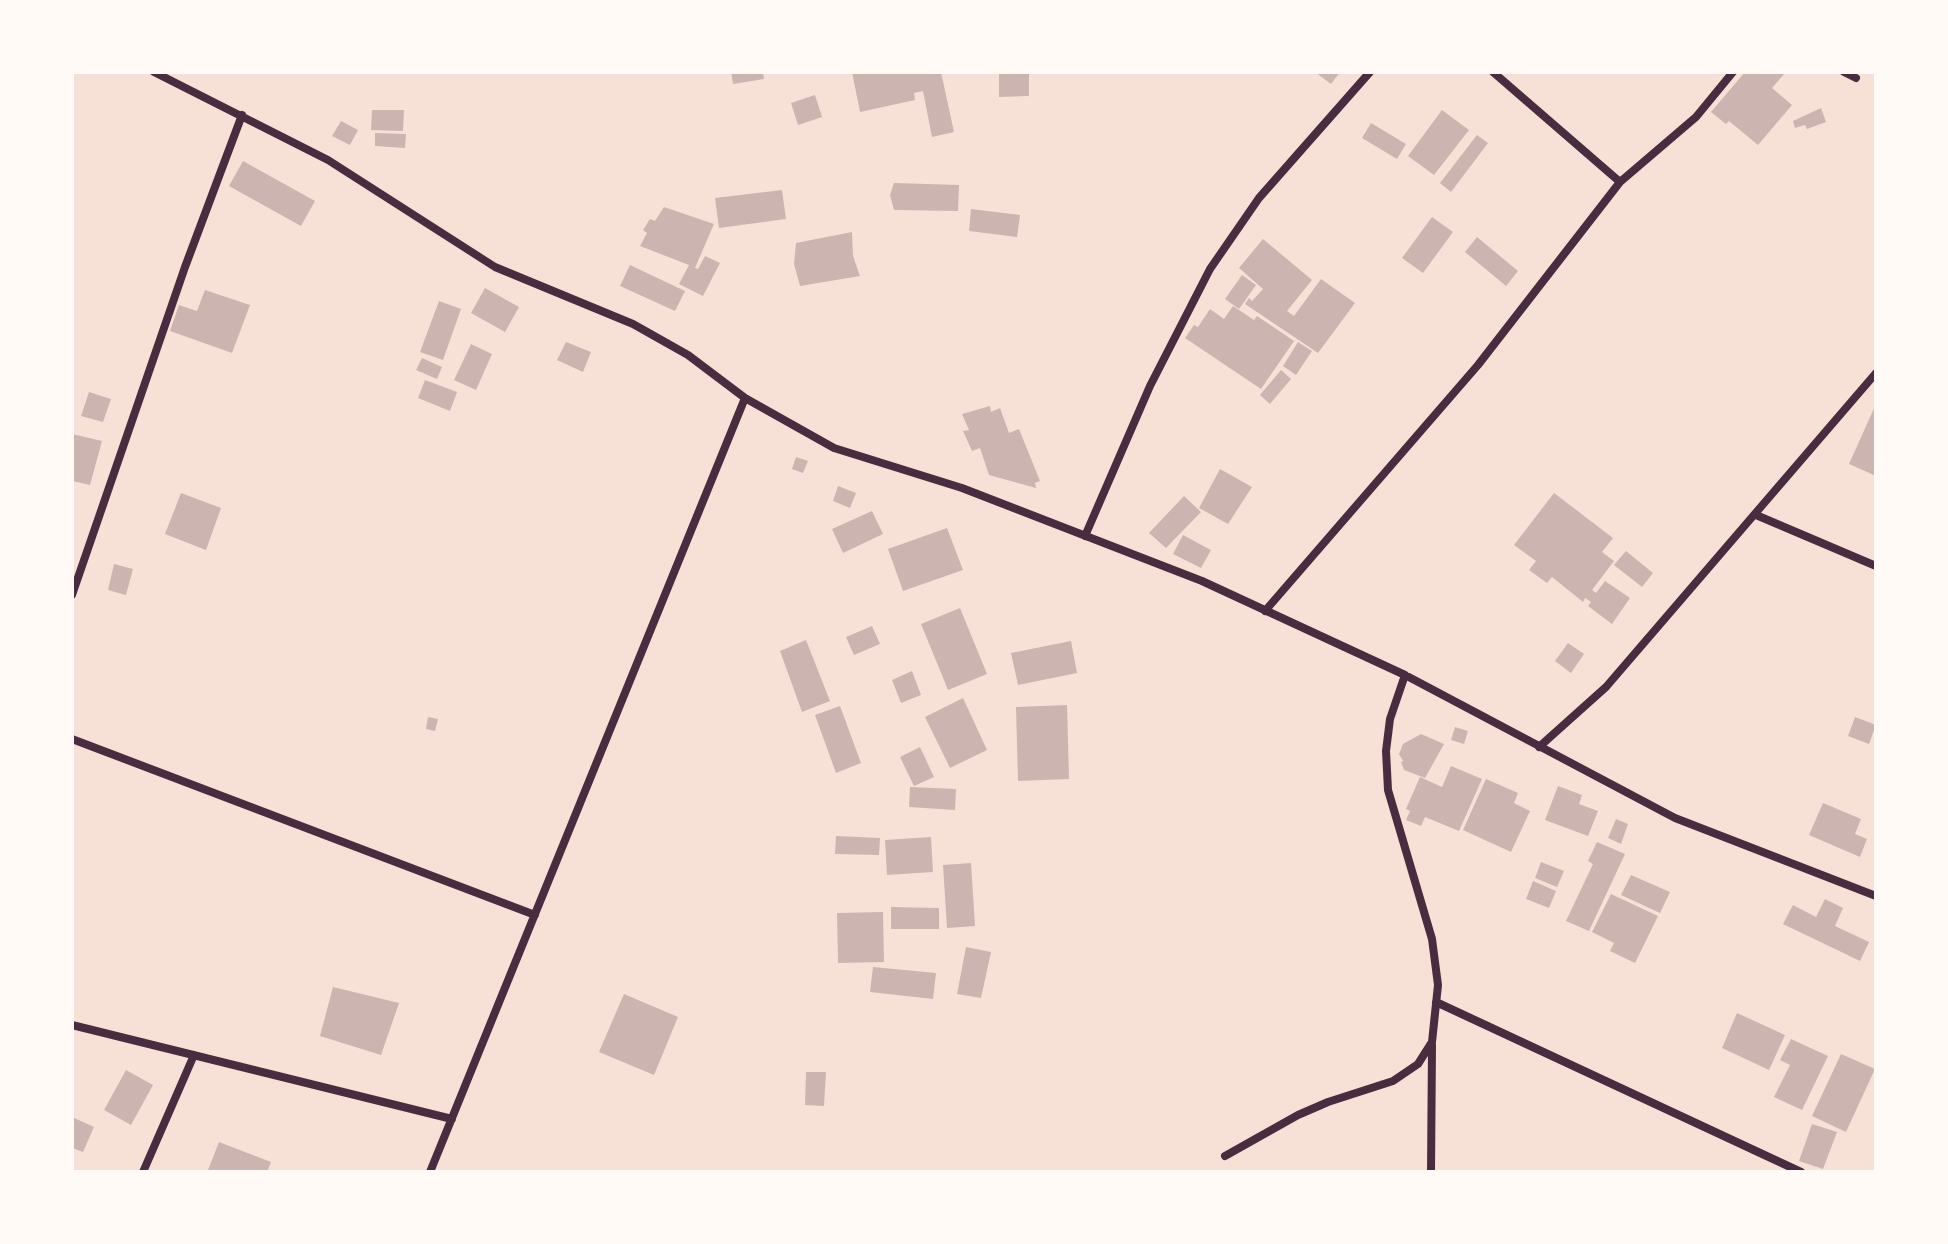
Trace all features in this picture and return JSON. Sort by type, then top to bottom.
[{"type":"street","points":[[154,72],[328,160],[495,267],[633,324],[688,355],[745,398],[834,448],[962,488],[1202,581],[1405,675],[1675,818],[1876,896]]},
{"type":"street","points":[[1085,536],[1150,386],[1210,269],[1259,198],[1370,72]]},
{"type":"street","points":[[1493,72],[1620,182]]},
{"type":"street","points":[[1265,611],[1478,365],[1620,182],[1696,117],[1733,72]]},
{"type":"street","points":[[1844,72],[1856,78]]},
{"type":"street","points":[[72,595],[185,267],[242,115]]},
{"type":"street","points":[[1539,747],[1606,687],[1876,373]]},
{"type":"street","points":[[430,1172],[745,398]]},
{"type":"street","points":[[1756,515],[1876,566]]},
{"type":"street","points":[[1405,675],[1390,719],[1386,751],[1388,790],[1432,939],[1438,985],[1432,1042],[1431,1172]]},
{"type":"street","points":[[72,739],[535,915]]},
{"type":"street","points":[[1436,1002],[1801,1172]]},
{"type":"street","points":[[72,1025],[452,1119]]},
{"type":"street","points":[[1225,1156],[1308,1111],[1393,1081],[1418,1064],[1432,1042]]},
{"type":"street","points":[[143,1172],[194,1055]]},
{"type":"building","points":[[731,72],[763,72],[764,79],[733,84]]},
{"type":"building","points":[[852,72],[941,72],[954,132],[932,137],[923,91],[914,93],[915,100],[860,112]]},
{"type":"building","points":[[999,72],[1029,72],[1029,96],[999,97]]},
{"type":"building","points":[[1315,72],[1340,72],[1331,84]]},
{"type":"building","points":[[1745,72],[1786,72],[1772,88],[1792,105],[1758,145],[1729,121],[1726,124],[1711,112]]},
{"type":"building","points":[[815,95],[822,117],[798,125],[791,103]]},
{"type":"building","points":[[1821,108],[1826,122],[1807,129],[1805,125],[1795,128],[1793,121]]},
{"type":"building","points":[[372,110],[404,110],[403,131],[371,130]]},
{"type":"building","points":[[1442,110],[1469,130],[1434,175],[1408,156]]},
{"type":"building","points":[[341,121],[358,130],[350,145],[332,136]]},
{"type":"building","points":[[1371,123],[1406,144],[1397,159],[1362,138]]},
{"type":"building","points":[[375,133],[406,134],[405,148],[375,146]]},
{"type":"building","points":[[1477,135],[1488,143],[1451,192],[1440,183]]},
{"type":"building","points":[[243,161],[315,201],[301,226],[229,186]]},
{"type":"building","points":[[894,183],[959,185],[958,211],[894,210],[890,195]]},
{"type":"building","points":[[782,190],[786,219],[719,228],[715,198]]},
{"type":"building","points":[[664,207],[714,224],[695,268],[698,269],[705,256],[720,263],[703,296],[679,284],[689,265],[640,246],[647,233],[643,230],[650,219],[655,221]]},
{"type":"building","points":[[971,209],[1020,215],[1017,237],[969,231]]},
{"type":"building","points":[[1432,217],[1453,232],[1423,273],[1402,258]]},
{"type":"building","points":[[852,232],[853,256],[860,276],[800,286],[794,264],[796,243]]},
{"type":"building","points":[[1477,237],[1518,271],[1506,286],[1465,252]]},
{"type":"building","points":[[1263,239],[1312,280],[1287,311],[1294,316],[1321,279],[1355,303],[1318,353],[1245,304],[1263,289],[1239,268]]},
{"type":"building","points":[[630,265],[685,291],[675,311],[620,286]]},
{"type":"building","points":[[1242,275],[1256,285],[1239,309],[1225,299]]},
{"type":"building","points":[[485,288],[519,307],[505,332],[471,313]]},
{"type":"building","points":[[205,290],[250,305],[232,353],[170,331],[179,305],[197,311]]},
{"type":"building","points":[[439,301],[461,309],[443,360],[420,352]]},
{"type":"building","points":[[1233,306],[1254,320],[1257,316],[1294,341],[1261,389],[1185,338],[1194,325],[1198,327],[1210,309],[1224,319]]},
{"type":"building","points":[[566,342],[591,352],[583,372],[557,360]]},
{"type":"building","points":[[1298,342],[1312,351],[1296,375],[1283,366]]},
{"type":"building","points":[[471,344],[492,354],[476,390],[454,380]]},
{"type":"building","points":[[422,358],[442,367],[437,379],[416,370]]},
{"type":"building","points":[[1281,370],[1291,379],[1270,404],[1260,395]]},
{"type":"building","points":[[425,380],[457,392],[450,411],[418,398]]},
{"type":"building","points":[[89,392],[111,399],[103,422],[81,416]]},
{"type":"building","points":[[1876,404],[1876,476],[1849,464]]},
{"type":"building","points":[[990,406],[991,412],[1000,408],[1009,433],[1019,429],[1040,481],[1035,483],[1036,488],[989,475],[980,448],[972,451],[963,431],[969,430],[962,414]]},
{"type":"building","points":[[72,434],[102,441],[90,485],[72,481]]},
{"type":"building","points":[[796,457],[808,461],[803,473],[792,469]]},
{"type":"building","points":[[1220,469],[1252,487],[1228,524],[1199,508]]},
{"type":"building","points":[[838,486],[856,493],[850,508],[833,501]]},
{"type":"building","points":[[181,493],[221,508],[206,550],[165,534]]},
{"type":"building","points":[[1554,493],[1613,538],[1602,552],[1614,561],[1592,590],[1596,593],[1605,581],[1630,598],[1612,624],[1588,606],[1591,602],[1585,598],[1583,602],[1552,577],[1547,583],[1529,570],[1536,561],[1514,545]]},
{"type":"building","points":[[1184,496],[1201,512],[1166,548],[1149,533]]},
{"type":"building","points":[[872,511],[883,534],[843,553],[832,529]]},
{"type":"building","points":[[947,528],[963,570],[903,591],[888,549]]},
{"type":"building","points":[[1183,535],[1211,550],[1201,568],[1173,554]]},
{"type":"building","points":[[1626,551],[1653,573],[1642,587],[1614,565]]},
{"type":"building","points":[[114,564],[133,569],[126,595],[108,590]]},
{"type":"building","points":[[960,608],[987,674],[948,690],[921,624]]},
{"type":"building","points":[[872,626],[880,644],[854,655],[846,637]]},
{"type":"building","points":[[806,640],[830,701],[802,712],[780,651]]},
{"type":"building","points":[[1071,641],[1077,673],[1018,685],[1011,653]]},
{"type":"building","points":[[1568,643],[1584,654],[1571,673],[1555,661]]},
{"type":"building","points":[[912,671],[921,695],[901,703],[892,680]]},
{"type":"building","points":[[963,698],[987,750],[950,768],[925,717]]},
{"type":"building","points":[[1067,705],[1069,779],[1018,781],[1016,707]]},
{"type":"building","points":[[840,706],[861,763],[836,773],[815,715]]},
{"type":"building","points":[[428,717],[438,719],[435,731],[426,729]]},
{"type":"building","points":[[1855,717],[1876,725],[1869,744],[1848,736]]},
{"type":"building","points":[[1455,727],[1468,731],[1464,744],[1451,740]]},
{"type":"building","points":[[1421,734],[1444,744],[1425,778],[1404,770],[1399,754],[1403,744]]},
{"type":"building","points":[[920,747],[934,777],[914,786],[900,757]]},
{"type":"building","points":[[1451,766],[1482,779],[1459,831],[1425,817],[1421,826],[1406,820],[1410,811],[1406,809],[1420,777],[1442,787]]},
{"type":"building","points":[[1486,779],[1518,793],[1514,803],[1530,811],[1511,852],[1463,830]]},
{"type":"building","points":[[1558,786],[1582,795],[1579,804],[1598,811],[1588,836],[1545,820]]},
{"type":"building","points":[[910,787],[956,789],[955,810],[909,807]]},
{"type":"building","points":[[1823,803],[1861,819],[1855,834],[1867,839],[1860,857],[1809,835]]},
{"type":"building","points":[[1616,819],[1628,824],[1621,844],[1608,838]]},
{"type":"building","points":[[836,836],[880,838],[879,855],[835,854]]},
{"type":"building","points":[[931,837],[933,872],[887,875],[885,840]]},
{"type":"building","points":[[1597,842],[1625,854],[1589,931],[1566,921],[1593,864],[1588,861]]},
{"type":"building","points":[[1541,862],[1564,871],[1557,887],[1535,878]]},
{"type":"building","points":[[971,863],[975,926],[947,928],[943,865]]},
{"type":"building","points":[[1631,875],[1670,892],[1660,913],[1621,895]]},
{"type":"building","points":[[1533,881],[1556,891],[1549,908],[1526,899]]},
{"type":"building","points":[[1611,894],[1658,916],[1635,963],[1610,951],[1614,943],[1592,932]]},
{"type":"building","points":[[1825,899],[1843,908],[1835,926],[1869,942],[1860,961],[1783,924],[1793,905],[1816,917]]},
{"type":"building","points":[[891,907],[939,908],[939,929],[891,929]]},
{"type":"building","points":[[883,912],[884,962],[838,963],[837,913]]},
{"type":"building","points":[[966,947],[991,952],[981,998],[957,994]]},
{"type":"building","points":[[873,967],[936,973],[933,999],[870,992]]},
{"type":"building","points":[[333,987],[399,1003],[381,1055],[320,1036]]},
{"type":"building","points":[[624,994],[678,1017],[654,1075],[599,1052]]},
{"type":"building","points":[[1737,1013],[1785,1035],[1769,1070],[1722,1048]]},
{"type":"building","points":[[1791,1039],[1828,1056],[1802,1110],[1774,1097],[1790,1065],[1780,1060]]},
{"type":"building","points":[[1841,1054],[1875,1069],[1846,1132],[1812,1116]]},
{"type":"building","points":[[126,1070],[153,1085],[131,1125],[104,1110]]},
{"type":"building","points":[[806,1072],[826,1072],[824,1106],[805,1105]]},
{"type":"building","points":[[72,1117],[94,1127],[83,1152],[72,1148]]},
{"type":"building","points":[[1812,1124],[1837,1132],[1823,1169],[1799,1161]]},
{"type":"building","points":[[219,1142],[271,1162],[267,1172],[208,1170]]}]
